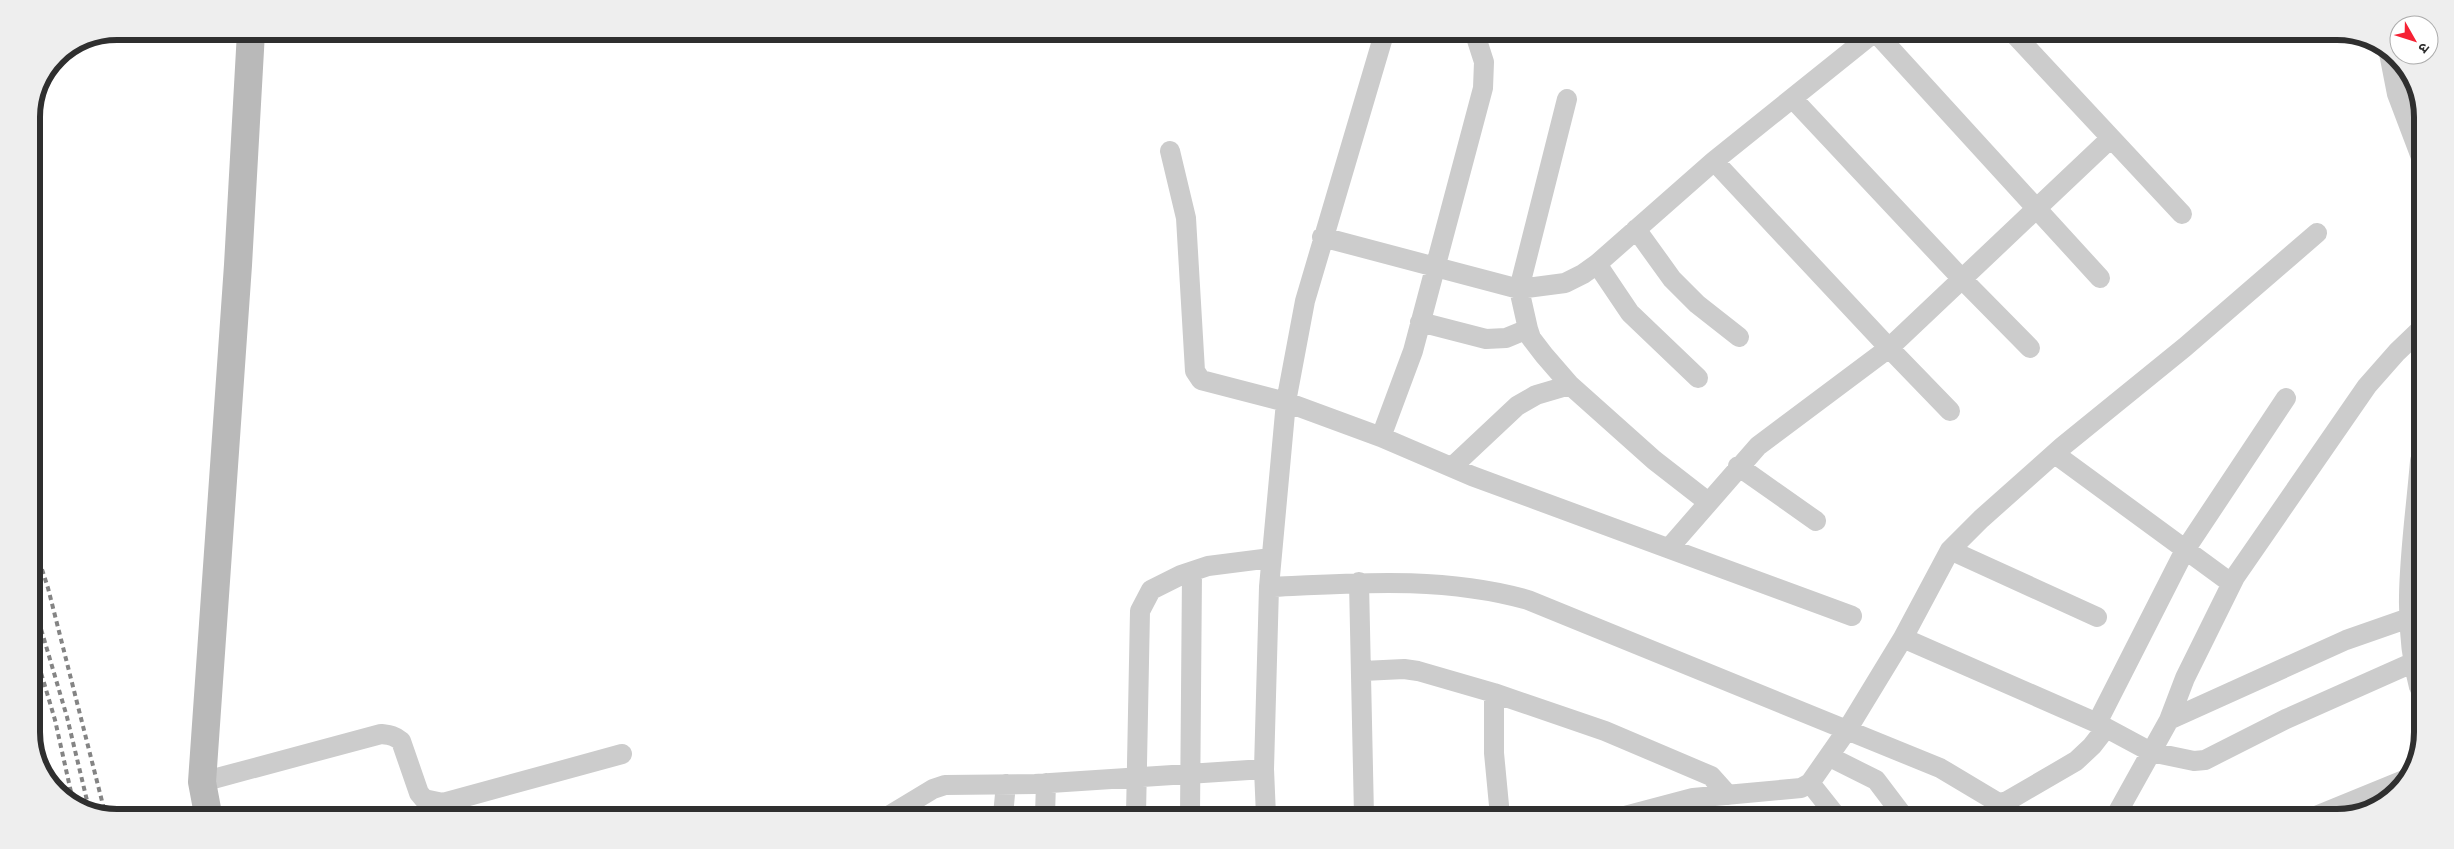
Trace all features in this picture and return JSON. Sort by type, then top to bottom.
[{"type":"street","points":[[207,809],[202,782],[237,274],[250,40]]},
{"type":"street","points":[[1266,809],[1264,769],[1269,587],[1286,402],[1305,301],[1322,237],[1382,40]]},
{"type":"street","points":[[1381,436],[1408,367],[1483,88],[1484,62],[1477,40]]},
{"type":"street","points":[[1322,237],[1519,289],[1565,283],[1597,264],[1714,161],[1865,40]]},
{"type":"street","points":[[1883,40],[2100,278]]},
{"type":"street","points":[[2020,40],[2182,214]]},
{"type":"street","points":[[2391,65],[2397,94],[2414,139]]},
{"type":"street","points":[[1793,98],[1962,279],[2030,348]]},
{"type":"street","points":[[1567,99],[1519,289],[1531,338],[1570,385],[1654,460],[1708,502]]},
{"type":"street","points":[[1669,548],[1738,466],[1758,446],[1889,348],[2111,138]]},
{"type":"street","points":[[1170,150],[1186,218],[1194,371],[1197,376],[1210,384],[1286,402],[1381,436],[1452,467],[1852,616]]},
{"type":"street","points":[[1714,161],[1950,411]]},
{"type":"street","points":[[1636,229],[1672,279],[1697,304],[1739,337]]},
{"type":"street","points":[[1662,809],[1693,798],[1800,788],[1810,783],[1847,730],[1903,638],[1950,550],[2055,454],[2185,347],[2317,233]]},
{"type":"street","points":[[1597,264],[1630,313],[1698,378]]},
{"type":"street","points":[[1420,322],[1496,340],[1528,329]]},
{"type":"street","points":[[2121,809],[2169,720],[2185,678],[2231,583],[2367,386],[2414,336]]},
{"type":"street","points":[[1452,467],[1517,406],[1536,395],[1570,385]]},
{"type":"street","points":[[1269,587],[1359,582],[1456,585],[1528,600],[1940,768],[1997,802],[2007,803],[2076,761],[2092,746],[2184,550],[2286,398]]},
{"type":"street","points":[[2055,454],[2231,583]]},
{"type":"street","points":[[1738,466],[1816,521]]},
{"type":"street","points":[[2414,525],[2409,618],[2414,670]]},
{"type":"street","points":[[1950,550],[2097,617]]},
{"type":"street","points":[[1136,809],[1135,777],[1140,611],[1150,590],[1208,566],[1271,558]]},
{"type":"street","points":[[1190,809],[1192,572]]},
{"type":"street","points":[[1359,582],[1364,809]]},
{"type":"street","points":[[2169,720],[2346,640],[2409,618]]},
{"type":"street","points":[[1903,638],[2102,726],[2151,752],[2194,762],[2204,760],[2286,718],[2412,663]]},
{"type":"street","points":[[1362,671],[1404,670],[1418,672],[1494,692],[1605,730],[1711,776],[1728,795]]},
{"type":"street","points":[[1494,692],[1494,753],[1499,809]]},
{"type":"street","points":[[202,782],[381,734],[390,735],[400,741],[419,793],[424,799],[443,803],[622,754]]},
{"type":"street","points":[[1830,756],[1876,780],[1898,809]]},
{"type":"street","points":[[900,809],[932,789],[945,785],[1046,783],[1264,769]]},
{"type":"street","points":[[1045,809],[1046,783]]},
{"type":"street","points":[[1810,783],[1831,809]]},
{"type":"street","points":[[1004,809],[1006,784]]},
{"type":"street","points":[[2333,809],[2393,784]]},
{"type":"railway","points":[[40,563],[104,808]]},
{"type":"railway","points":[[40,626],[67,717],[88,803]]},
{"type":"railway","points":[[40,669],[55,720],[71,794]]}]
